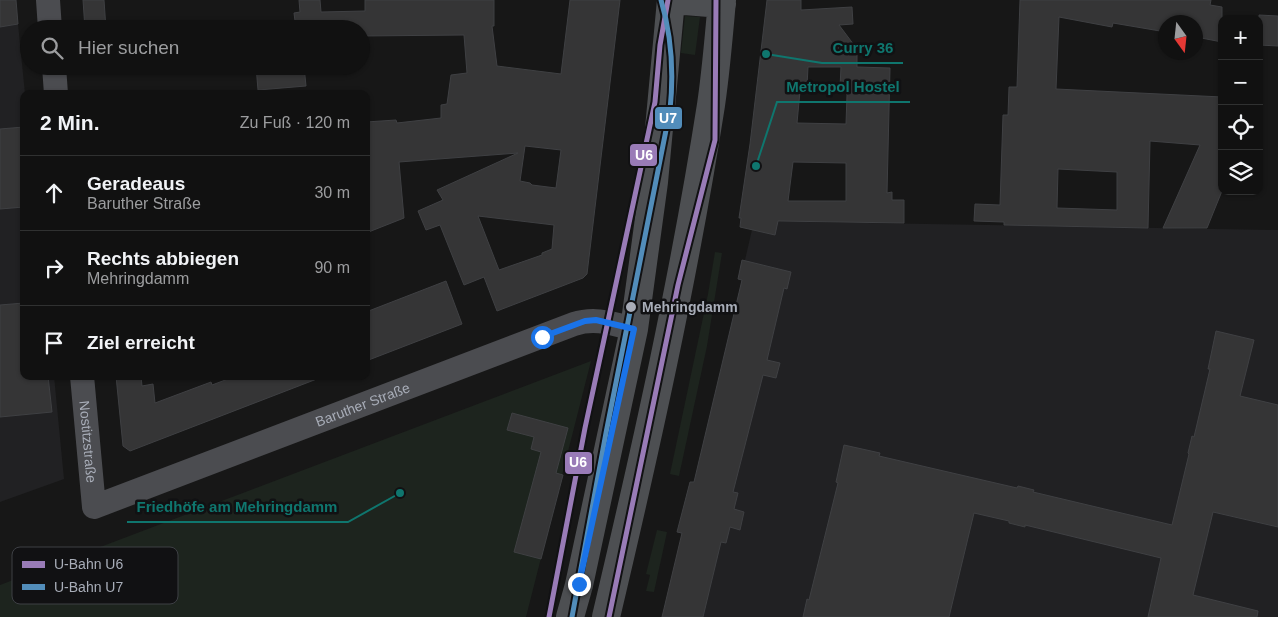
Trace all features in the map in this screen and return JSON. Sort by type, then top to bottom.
[{"type":"main road","points":[[570,617],[579,585],[634,329],[654,182],[671,0],[722,2],[711,104],[688,234],[653,414],[606,617]]},
{"type":"street","points":[[48,0],[49,20]]},
{"type":"street","points":[[55,75],[56,90]]},
{"type":"street","name":"Baruther Straße","points":[[94,507],[574,324],[596,320],[634,329]]},
{"type":"street","name":"Nostitzstraße","points":[[82,380],[94,507]]},
{"type":"shaded area","points":[[685,16],[700,17],[695,55],[681,53]]},
{"type":"shaded area","points":[[18,24],[20,75],[23,75],[25,90],[20,90],[20,380],[54,380],[64,479],[0,502],[0,27]]},
{"type":"shaded area","points":[[754,221],[1278,230],[1278,617],[662,617],[682,534],[677,532],[688,500],[685,500],[690,482],[694,482],[742,280],[738,279],[742,260],[745,260]]},
{"type":"shaded area","points":[[715,252],[722,253],[707,346],[679,476],[670,474]]},
{"type":"shaded area","points":[[591,361],[526,617],[0,617],[0,585],[12,580],[12,604],[178,604],[178,547],[100,547]]},
{"type":"shaded area","points":[[657,530],[667,532],[654,592],[646,591],[650,575],[646,574]]},
{"type":"building","points":[[0,0],[16,0],[18,24],[0,27]]},
{"type":"building","points":[[83,0],[104,0],[105,20],[84,20]]},
{"type":"building","points":[[299,0],[320,0],[321,12],[365,11],[365,0],[494,0],[494,26],[492,26],[497,66],[561,74],[570,0],[620,0],[587,274],[583,278],[497,311],[484,277],[464,285],[440,225],[426,230],[418,211],[443,200],[437,190],[518,153],[399,162],[404,218],[370,231],[370,122],[396,120],[397,123],[441,118],[441,105],[447,104],[451,75],[467,73],[464,35],[370,36],[370,20],[295,20],[294,13],[300,12]],"holes":[[[525,146],[561,150],[556,188],[532,185],[520,181]],[[478,216],[554,225],[552,249],[542,253],[542,255],[499,270]]]},
{"type":"building","points":[[767,0],[801,0],[801,10],[852,7],[853,24],[839,25],[857,49],[857,67],[890,68],[887,193],[892,192],[892,200],[904,200],[904,223],[778,221],[775,235],[740,227],[741,218],[739,218]],"holes":[[[808,67],[841,67],[840,87],[847,95],[846,124],[797,123],[800,91],[807,86]],[[793,162],[846,163],[846,201],[788,201]]]},
{"type":"building","points":[[1020,0],[1211,0],[1210,5],[1222,7],[1222,15],[1218,15],[1218,41],[1203,38],[1203,15],[1158,15],[1158,31],[1113,23],[1112,27],[1059,17],[1056,89],[1218,97],[1218,195],[1220,195],[1207,228],[1163,228],[1200,145],[1150,141],[1148,228],[1004,225],[1004,222],[974,221],[975,204],[1000,205],[1003,115],[1008,115],[1009,87],[1017,87]],"holes":[[[1058,169],[1117,172],[1117,210],[1057,208]]]},
{"type":"building","points":[[1263,15],[1278,16],[1278,46],[1263,45]]},
{"type":"building","points":[[257,75],[305,75],[306,86],[258,90]]},
{"type":"building","points":[[20,127],[20,207],[0,209],[0,129]]},
{"type":"building","points":[[742,260],[791,272],[787,289],[784,288],[767,360],[780,363],[776,378],[763,375],[733,492],[738,493],[734,509],[744,512],[740,530],[730,527],[726,543],[721,542],[703,617],[662,617],[682,533],[677,532],[690,482],[694,482],[742,280],[738,279]]},
{"type":"building","points":[[446,281],[462,324],[370,359],[370,310]]},
{"type":"building","points":[[20,303],[20,380],[48,380],[52,412],[0,417],[0,305]]},
{"type":"building","points":[[1216,331],[1254,340],[1240,396],[1278,405],[1278,527],[1213,512],[1193,595],[1258,611],[1257,617],[1148,617],[1161,558],[1025,525],[1025,527],[1009,523],[1009,521],[974,513],[949,617],[803,617],[807,599],[809,600],[838,483],[836,482],[844,445],[880,453],[879,456],[1017,488],[1018,486],[1034,490],[1033,492],[1172,525],[1192,436],[1194,437],[1210,369],[1208,369]]},
{"type":"building","points":[[116,380],[141,380],[142,386],[153,384],[155,403],[211,382],[212,385],[225,380],[314,380],[130,451],[123,446]]},
{"type":"building","points":[[512,413],[568,428],[556,473],[563,475],[541,559],[514,552],[541,452],[531,449],[534,437],[507,430]]},
{"type":"metro line","name":"U7","points":[[572,617],[606,433],[670,110],[671,55],[668,27],[661,0]]},
{"type":"metro line","name":"U6","points":[[549,617],[585,428],[655,102],[660,45],[668,0]]},
{"type":"metro line","name":"U6","points":[[609,617],[678,285],[715,140],[716,0]]},
{"type":"place","name":"Curry 36","points":[[766,54]]},
{"type":"place","name":"Metropol Hostel","points":[[756,166]]},
{"type":"place","name":"Mehringdamm","points":[[631,307]]},
{"type":"place","name":"Friedhöfe am Mehringdamm","points":[[400,493]]},
{"type":"route","points":[[542,337],[574,324],[596,320],[634,329],[579,584]]}]
